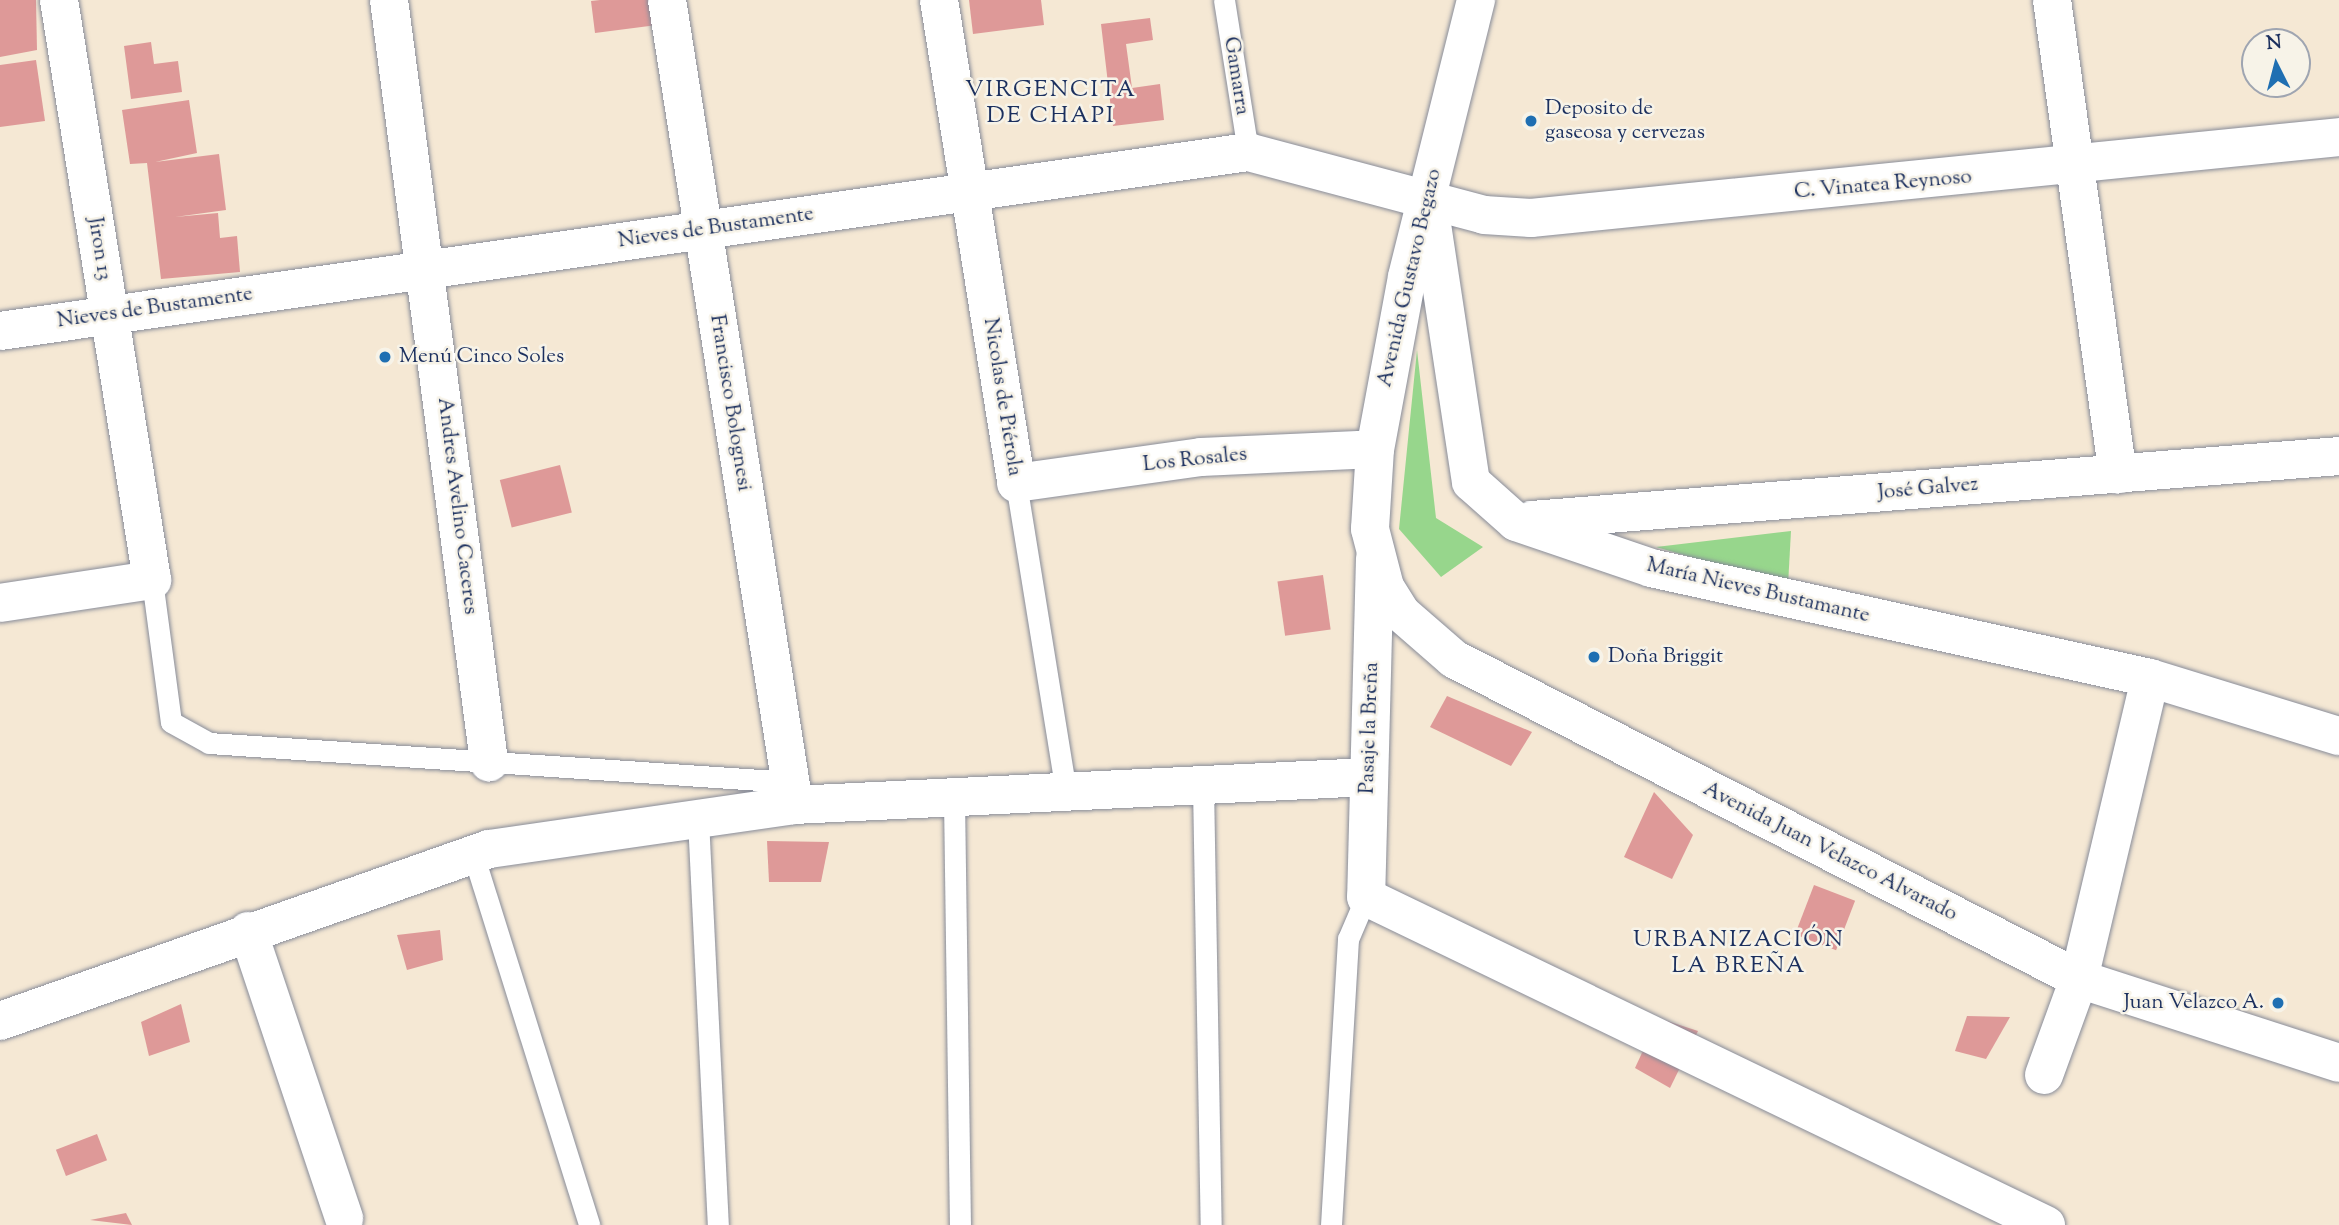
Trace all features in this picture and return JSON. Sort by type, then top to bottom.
[{"type":"street","name":"Jiron 13","points":[[59,0],[152,580]]},
{"type":"street","name":"Andres Avelino Caceres","points":[[389,0],[428,269],[489,762]]},
{"type":"street","name":"Francisco Bolognesi","points":[[667,0],[792,794]]},
{"type":"street","name":"Nicolas de Piérola","points":[[939,0],[1016,483]]},
{"type":"street","name":"Avenida Gustavo Begazo","points":[[1375,558],[1370,529],[1375,449],[1428,198],[1476,0]]},
{"type":"street","points":[[2052,0],[2118,474]]},
{"type":"street","name":"C. Vinatea Reynoso","points":[[1428,198],[1484,215],[1531,218],[2075,167],[2339,137]]},
{"type":"street","name":"Nieves de Bustamente","points":[[0,331],[1248,152],[1428,198]]},
{"type":"street","name":"María Nieves Bustamante","points":[[1428,198],[1471,482],[1516,522],[1651,568],[2150,678],[2339,736]]},
{"type":"street","name":"Los Rosales","points":[[1016,483],[1201,457],[1375,449]]},
{"type":"street","name":"José Galvez","points":[[1516,522],[2339,456]]},
{"type":"street","name":"Pasaje la Breña","points":[[1366,897],[1375,558]]},
{"type":"street","name":"Avenida Juan Velazco Alvarado","points":[[1375,558],[1401,613],[1454,659],[2079,979],[2333,1059]]},
{"type":"street","points":[[0,603],[152,580]]},
{"type":"street","points":[[2044,1075],[2079,979],[2150,678]]},
{"type":"street","points":[[5,1008],[248,931],[473,853],[698,819],[792,794],[954,798],[1368,777]]},
{"type":"street","points":[[1366,897],[2046,1225]]},
{"type":"street","points":[[248,931],[345,1219]]},
{"type":"lane","name":"Gamarra","points":[[1224,0],[1248,152]]},
{"type":"lane","name":"Nicolas de Piérola","points":[[1016,483],[1066,793]]},
{"type":"lane","points":[[152,580],[171,722],[209,743],[489,762],[792,794]]},
{"type":"lane","points":[[1203,785],[1211,1225]]},
{"type":"lane","points":[[954,798],[960,1225]]},
{"type":"lane","points":[[698,819],[718,1225]]},
{"type":"lane","points":[[473,853],[589,1225]]},
{"type":"lane","points":[[1331,1225],[1348,939],[1366,897]]},
{"type":"green space","points":[[1417,350],[1436,518],[1483,547],[1441,577],[1399,529]]},
{"type":"green space","points":[[1791,531],[1788,585],[1656,547]]},
{"type":"building","points":[[0,0],[36,0],[37,50],[0,57]]},
{"type":"building","points":[[654,0],[657,25],[595,33],[591,1]]},
{"type":"building","points":[[969,0],[1041,0],[1044,25],[973,34]]},
{"type":"building","points":[[1150,18],[1153,40],[1126,44],[1132,88],[1160,84],[1164,120],[1113,126],[1101,24]]},
{"type":"building","points":[[151,42],[154,64],[178,61],[182,92],[131,99],[124,46]]},
{"type":"building","points":[[36,60],[45,121],[0,127],[0,65]]},
{"type":"building","points":[[189,100],[197,153],[155,162],[219,154],[226,210],[175,217],[218,213],[220,238],[237,236],[240,272],[161,279],[147,163],[130,164],[122,110]]},
{"type":"building","points":[[560,465],[572,513],[512,528],[500,480]]},
{"type":"building","points":[[1323,575],[1331,629],[1285,636],[1277,581]]},
{"type":"building","points":[[1447,696],[1532,732],[1511,766],[1430,727]]},
{"type":"building","points":[[1654,792],[1693,835],[1672,879],[1624,857]]},
{"type":"building","points":[[767,841],[829,842],[821,882],[769,882]]},
{"type":"building","points":[[1814,885],[1855,901],[1836,950],[1795,934]]},
{"type":"building","points":[[440,930],[443,960],[407,970],[397,935]]},
{"type":"building","points":[[181,1004],[190,1042],[149,1056],[141,1022]]},
{"type":"building","points":[[1967,1016],[2010,1017],[1986,1059],[1955,1051]]},
{"type":"building","points":[[1658,1018],[1698,1031],[1670,1088],[1635,1068]]},
{"type":"building","points":[[97,1134],[107,1160],[66,1176],[56,1150]]},
{"type":"building","points":[[126,1213],[132,1225],[90,1220]]},
{"type":"place","name":"Deposito de gaseosa y cervezas","points":[[1531,121]]},
{"type":"place","name":"Menú Cinco Soles","points":[[385,357]]},
{"type":"place","name":"Doña Briggit","points":[[1594,657]]},
{"type":"place","name":"Juan Velazco A.","points":[[2278,1003]]},
{"type":"district","name":"VIRGENCITA DE CHAPI","points":[[1051,104]]},
{"type":"district","name":"URBANIZACIÓN LA BREÑA","points":[[1739,954]]}]
